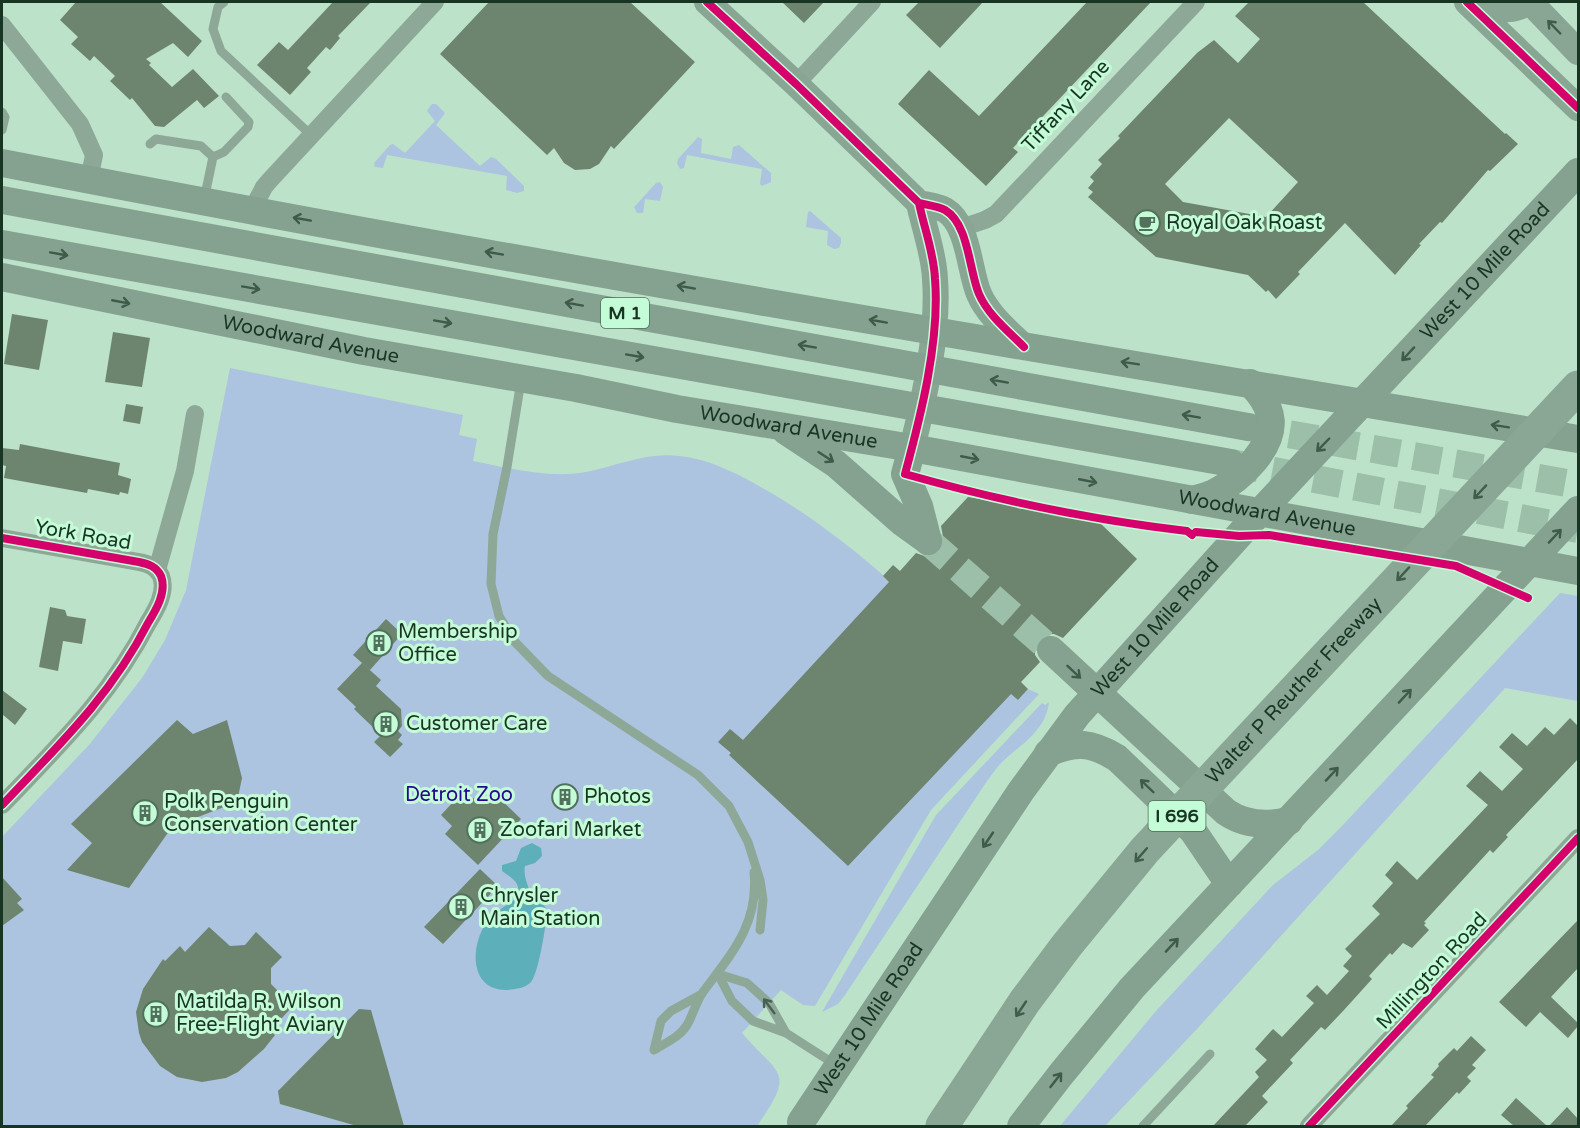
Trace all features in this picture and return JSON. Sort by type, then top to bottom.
[{"type":"highway","name":"Walter P Reuther Freeway","points":[[942,1126],[1025,1001],[1074,936],[1145,850],[1578,387]]},
{"type":"main road","points":[[707,2],[919,203],[945,210],[960,228],[979,295],[991,314],[1023,347]]},
{"type":"main road","points":[[1467,2],[1578,108]]},
{"type":"main road","points":[[1488,2],[1503,10],[1516,9],[1530,2],[1578,52]]},
{"type":"main road","points":[[2,164],[933,340],[1023,347],[1578,439]]},
{"type":"main road","name":"West 10 Mile Road","points":[[796,1124],[838,1067],[1048,753],[1097,693],[1260,512],[1578,172]]},
{"type":"main road","name":"M 1","points":[[2,200],[1248,427]]},
{"type":"main road","points":[[776,425],[837,464],[903,523],[928,540],[919,506],[905,474],[915,439],[933,340],[936,280],[919,203]]},
{"type":"main road","name":"Woodward Avenue","points":[[2,244],[1231,463]]},
{"type":"main road","name":"Woodward Avenue","points":[[2,278],[364,351],[521,378],[677,409],[776,425],[915,439],[1192,500],[1578,571]]},
{"type":"main road","points":[[1192,500],[1214,493],[1235,480],[1267,445],[1271,427],[1269,412],[1263,396],[1250,383]]},
{"type":"main road","points":[[1021,1126],[1132,988],[1578,510]]},
{"type":"main road","points":[[1051,650],[1226,812],[1239,819],[1265,825],[1289,821]]},
{"type":"main road","points":[[1048,753],[1070,744],[1090,745],[1118,758],[1193,831],[1229,884]]},
{"type":"street","points":[[252,210],[264,187],[435,2]]},
{"type":"street","points":[[796,84],[872,2]]},
{"type":"street","name":"Tiffany Lane","points":[[960,228],[996,214],[1196,2]]},
{"type":"street","points":[[2,25],[80,124],[94,155],[89,180]]},
{"type":"street","points":[[2,805],[69,736],[123,669],[154,612],[163,588],[157,570],[185,471],[195,414]]},
{"type":"street","name":"York Road","points":[[2,538],[139,562],[157,570]]},
{"type":"street","name":"Millington Road","points":[[1309,1126],[1578,838]]},
{"type":"lane","points":[[224,2],[218,8],[213,29],[221,51],[310,135]]},
{"type":"lane","points":[[213,157],[224,152],[248,127],[249,122],[226,97]]},
{"type":"lane","points":[[2,112],[5,117],[2,130]]},
{"type":"lane","points":[[150,144],[156,139],[201,146],[213,157]]},
{"type":"lane","points":[[204,201],[213,157]]},
{"type":"lane","points":[[521,378],[491,555],[490,577],[493,598],[503,624],[514,641],[548,676],[706,782],[734,813],[748,842],[760,880],[762,890],[760,930]]},
{"type":"lane","points":[[702,994],[670,1011],[662,1021],[654,1050],[685,1029],[702,994],[745,932],[754,894],[753,860]]},
{"type":"lane","points":[[718,974],[732,1001],[753,1021],[786,1033],[838,1067]]},
{"type":"lane","points":[[718,974],[747,983],[769,1003],[786,1033]]},
{"type":"lane","points":[[1143,1126],[1210,1054]]},
{"type":"green space","points":[[432,104],[436,104],[445,113],[436,125],[480,166],[491,157],[496,159],[524,186],[524,191],[517,193],[506,190],[507,176],[387,155],[383,168],[375,167],[374,163],[390,145],[393,144],[405,153],[435,121],[427,111]]},
{"type":"green space","points":[[698,137],[702,139],[701,153],[731,159],[733,147],[739,145],[771,173],[771,182],[762,186],[760,184],[762,169],[687,155],[684,168],[680,169],[678,159]]},
{"type":"green space","points":[[660,182],[663,187],[660,201],[645,199],[643,213],[637,213],[634,207],[656,183]]},
{"type":"green space","points":[[810,211],[841,238],[839,248],[834,249],[827,245],[828,231],[806,227]]},
{"type":"green space","name":"Detroit Zoo","points":[[230,368],[463,415],[459,435],[477,439],[473,461],[501,467],[529,472],[572,474],[667,455],[701,460],[721,467],[759,486],[829,532],[894,585],[1018,700],[1028,689],[1039,694],[931,810],[815,1006],[803,1005],[781,990],[742,1033],[774,1067],[778,1075],[779,1084],[776,1094],[757,1126],[2,1126],[2,837],[89,745],[142,678],[165,640],[186,590]]},
{"type":"green space","points":[[1560,593],[1578,596],[1578,701],[1505,688],[1196,1030],[1105,1126],[1060,1126],[1156,1011],[1273,885],[1318,850],[1342,826]]},
{"type":"green space","points":[[1049,702],[1043,721],[1025,742],[1003,761],[985,784],[845,995],[838,1004],[822,1012],[936,815],[1042,703],[1045,705]]},
{"type":"shaded area","points":[[532,843],[541,848],[542,856],[535,863],[525,866],[525,877],[533,896],[543,904],[547,911],[544,937],[531,982],[519,988],[500,990],[489,986],[477,970],[477,946],[486,923],[497,911],[518,896],[517,884],[502,871],[502,865],[516,861],[521,848]]},
{"type":"building","points":[[76,2],[160,2],[202,41],[188,57],[173,43],[146,59],[151,63],[149,65],[172,87],[193,69],[219,96],[204,108],[197,100],[164,127],[155,126],[132,98],[130,100],[110,81],[115,76],[94,56],[90,61],[71,44],[78,37],[60,20]]},
{"type":"building","points":[[333,2],[371,2],[338,36],[340,38],[330,50],[326,47],[307,68],[311,72],[290,95],[257,65],[279,42],[288,50]]},
{"type":"building","points":[[489,2],[630,2],[695,62],[614,149],[611,146],[599,164],[590,169],[575,170],[564,163],[554,148],[547,155],[440,54]]},
{"type":"building","points":[[782,2],[824,2],[804,23]]},
{"type":"building","points":[[919,2],[983,2],[940,48],[906,15]]},
{"type":"building","points":[[1087,2],[1151,2],[1013,148],[1018,152],[986,186],[898,104],[929,70],[979,116]]},
{"type":"building","points":[[1249,2],[1363,2],[1518,144],[1490,171],[1488,170],[1442,223],[1440,222],[1419,244],[1421,245],[1395,275],[1345,223],[1298,272],[1300,274],[1276,299],[1248,275],[1156,257],[1088,197],[1093,192],[1088,188],[1094,181],[1090,177],[1102,164],[1098,160],[1120,138],[1118,136],[1197,53],[1214,40],[1238,63],[1260,39],[1235,16]],"holes":[[[1229,118],[1298,182],[1266,217],[1183,202],[1165,184]]]},
{"type":"building","points":[[12,314],[48,320],[39,370],[4,364]]},
{"type":"building","points":[[113,332],[150,338],[142,387],[105,382]]},
{"type":"building","points":[[126,404],[143,407],[140,424],[123,421]]},
{"type":"building","points":[[20,444],[120,463],[118,475],[131,479],[128,494],[120,492],[119,495],[88,489],[87,493],[4,478],[6,466],[2,465],[2,448],[19,450]]},
{"type":"building","points":[[968,497],[1096,519],[1137,559],[1063,638],[1047,634],[1039,638],[1035,647],[1035,655],[1040,662],[1021,682],[1028,689],[1018,700],[1011,694],[848,866],[729,755],[731,753],[718,742],[730,729],[743,740],[889,582],[883,576],[893,565],[900,571],[916,553],[927,557],[939,553],[944,542],[941,526]]},
{"type":"building","points":[[50,607],[65,610],[67,616],[86,619],[82,644],[63,641],[58,671],[39,667]]},
{"type":"building","name":"Membership Office","points":[[386,619],[402,634],[370,670],[353,655]]},
{"type":"building","name":"Customer Care","points":[[362,663],[381,680],[376,686],[401,709],[402,726],[398,731],[402,735],[398,740],[403,744],[390,757],[374,742],[381,735],[337,689]]},
{"type":"building","points":[[2,690],[27,709],[15,725],[2,714]]},
{"type":"building","points":[[1570,718],[1578,726],[1578,759],[1506,835],[1508,837],[1493,853],[1490,850],[1424,922],[1429,930],[1412,948],[1403,943],[1392,955],[1390,953],[1369,976],[1372,979],[1344,1010],[1325,1030],[1321,1027],[1290,1060],[1293,1063],[1262,1096],[1268,1102],[1245,1126],[1213,1126],[1259,1077],[1255,1072],[1267,1060],[1255,1049],[1273,1029],[1282,1037],[1314,1003],[1306,996],[1317,985],[1327,995],[1349,971],[1343,966],[1352,956],[1345,949],[1380,914],[1372,906],[1393,883],[1385,875],[1397,861],[1417,880],[1488,805],[1466,786],[1480,771],[1502,791],[1523,769],[1499,747],[1512,733],[1527,746],[1545,727],[1554,735]]},
{"type":"building","name":"Polk Penguin Conservation Center","points":[[177,720],[193,734],[227,720],[242,778],[237,802],[172,827],[129,888],[67,870],[92,843],[71,824]]},
{"type":"building","name":"Zoofari Market","points":[[498,797],[521,819],[478,865],[445,834],[452,826],[441,815],[456,799],[460,803],[464,799],[468,803],[473,798]]},
{"type":"building","name":"Chrysler Main Station","points":[[480,869],[498,886],[443,944],[424,927]]},
{"type":"building","points":[[2,877],[22,899],[17,903],[24,910],[2,926]]},
{"type":"building","points":[[1578,920],[1578,968],[1551,997],[1578,1023],[1578,1026],[1568,1038],[1540,1012],[1526,1027],[1499,1002]]},
{"type":"building","points":[[209,927],[230,946],[245,945],[256,932],[282,957],[271,968],[271,984],[293,1006],[270,1031],[275,1035],[264,1049],[238,1072],[226,1078],[202,1082],[177,1077],[160,1066],[142,1042],[136,1012],[143,989],[163,959],[165,961],[180,946],[185,952]]},
{"type":"building","points":[[359,1009],[371,1010],[404,1126],[357,1126],[280,1104],[278,1091]]},
{"type":"building","points":[[1471,1036],[1486,1050],[1472,1065],[1476,1068],[1467,1077],[1471,1081],[1459,1094],[1457,1092],[1425,1126],[1391,1126],[1408,1108],[1406,1106],[1434,1077],[1431,1075],[1439,1066],[1438,1064],[1454,1048],[1457,1051]]},
{"type":"building","points":[[1516,1098],[1547,1126],[1514,1126],[1501,1115]]},
{"type":"building","points":[[1567,1107],[1578,1119],[1578,1126],[1549,1126]]},
{"type":"tunnel","points":[[1248,427],[1578,485]]},
{"type":"tunnel","points":[[1231,463],[1578,529]]},
{"type":"tunnel","points":[[928,541],[1051,650]]},
{"type":"cycle path","points":[[707,2],[919,203],[945,210],[953,217],[964,237],[983,302],[1024,347]]},
{"type":"cycle path","points":[[1467,2],[1578,108]]},
{"type":"cycle path","points":[[919,203],[934,269],[935,327],[923,402],[905,474],[1045,508],[1187,531],[1192,535]]},
{"type":"cycle path","points":[[1196,532],[1239,536],[1269,535],[1456,566],[1528,598]]},
{"type":"cycle path","points":[[2,538],[146,564],[159,573],[163,588],[157,607],[133,650],[100,698],[2,805]]},
{"type":"cycle path","points":[[1309,1126],[1578,838]]},
{"type":"place","name":"Royal Oak Roast","points":[[1147,223]]},
{"type":"place","name":"Membership Office","points":[[379,643]]},
{"type":"place","name":"Customer Care","points":[[386,724]]},
{"type":"place","name":"Photos","points":[[565,797]]},
{"type":"place","name":"Polk Penguin Conservation Center","points":[[145,813]]},
{"type":"place","name":"Zoofari Market","points":[[480,830]]},
{"type":"place","name":"Chrysler Main Station","points":[[461,907]]},
{"type":"place","name":"Matilda R. Wilson Free-Flight Aviary","points":[[156,1014]]}]
